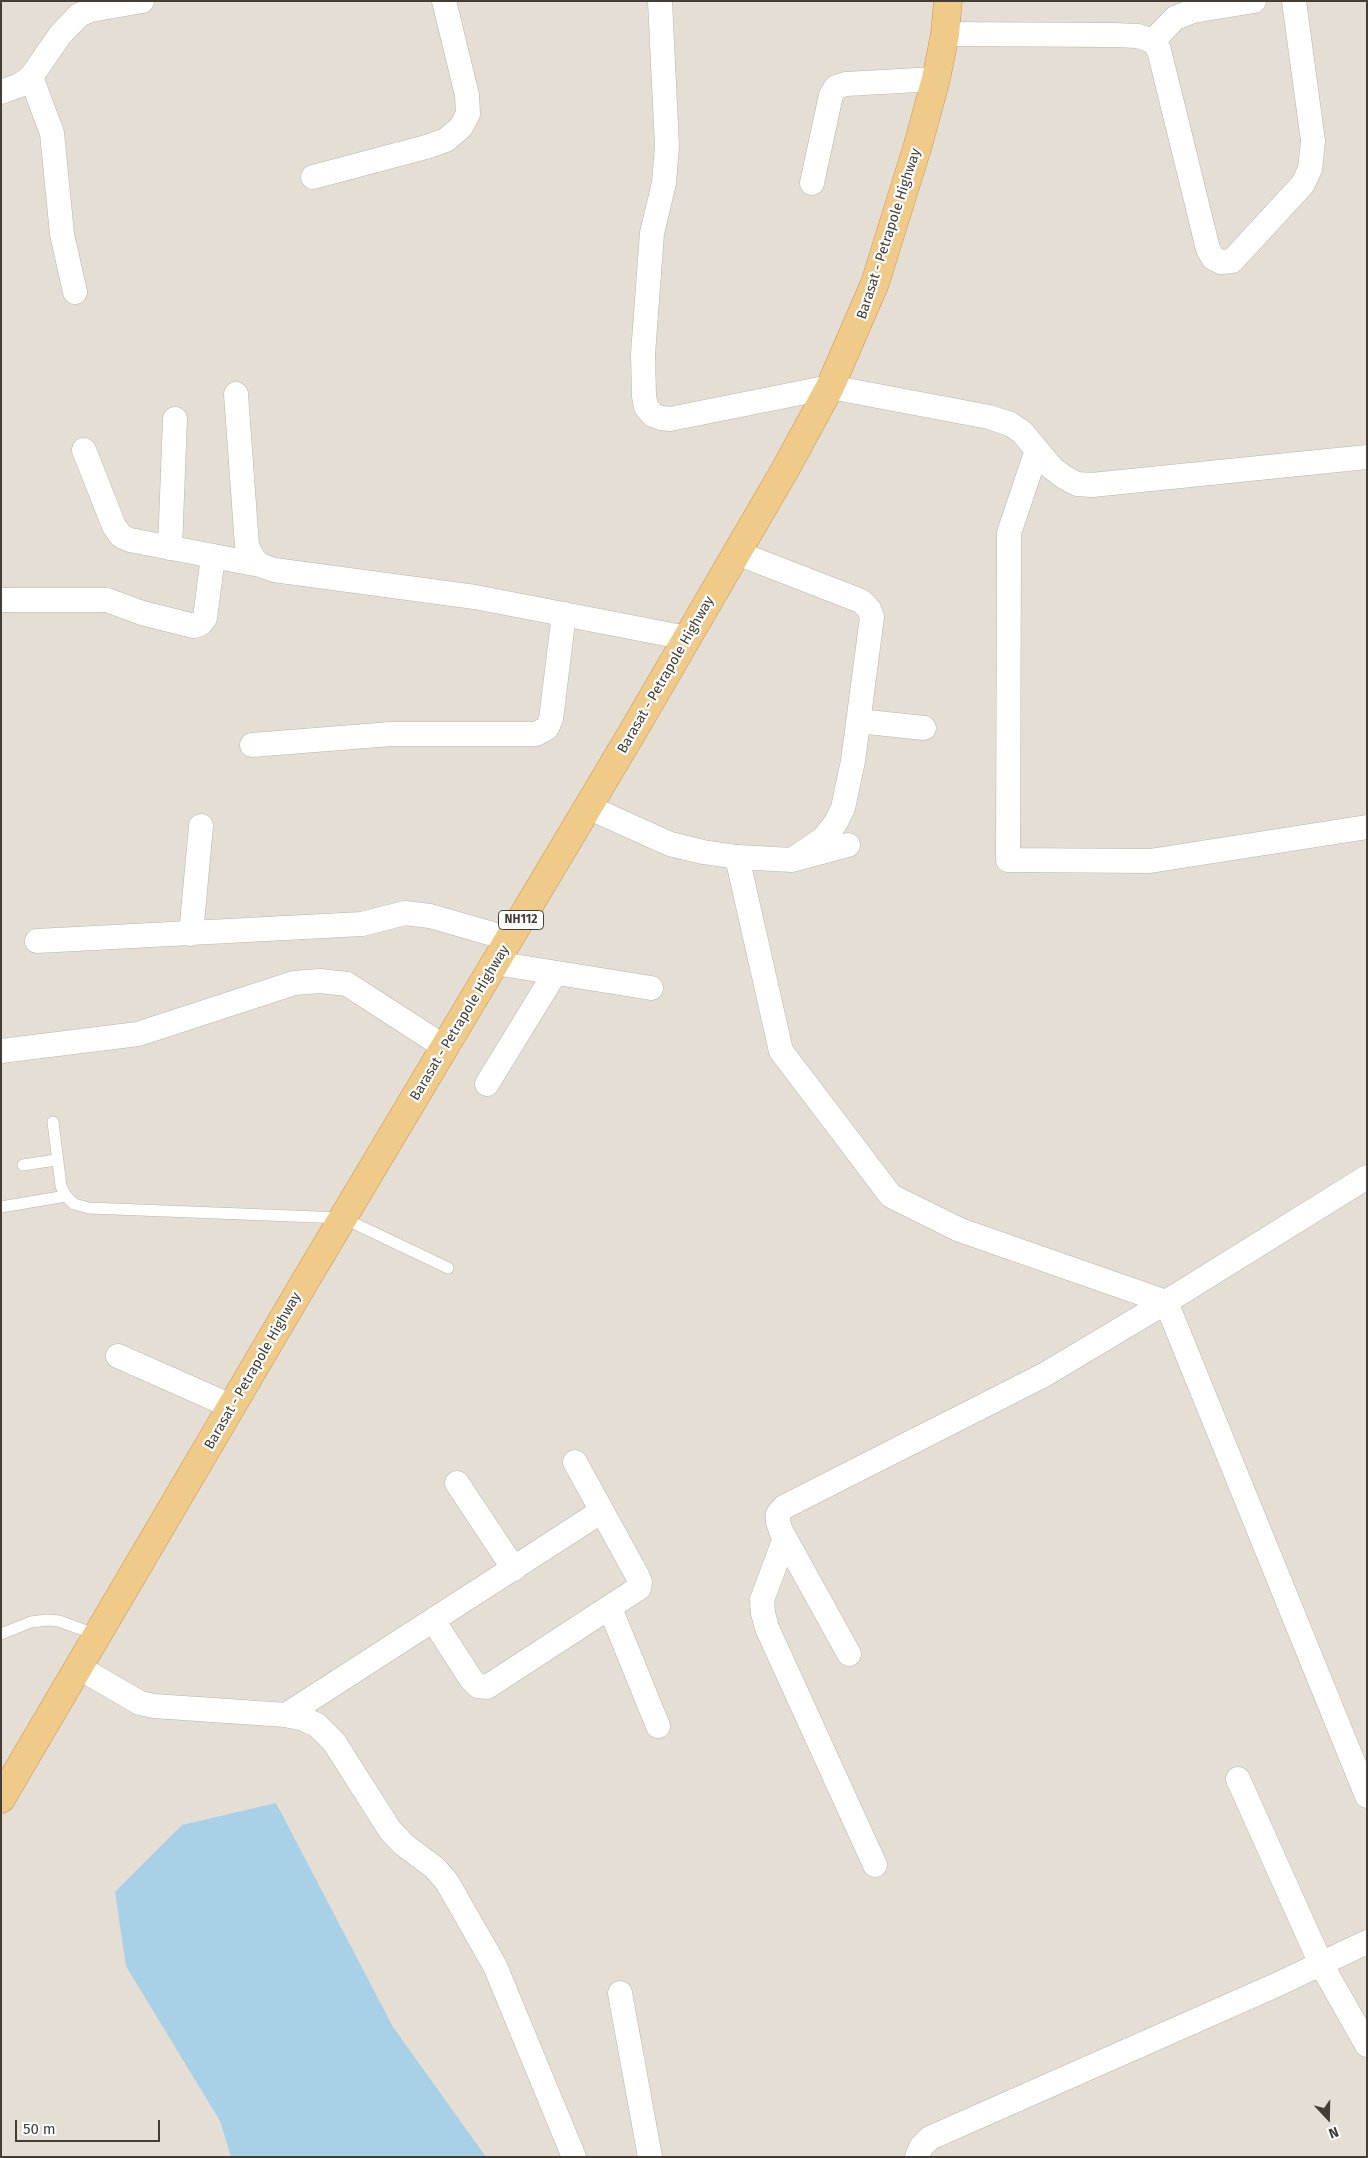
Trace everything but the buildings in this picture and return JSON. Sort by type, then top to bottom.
[{"type":"highway","name":"Barasat - Petrapole Highway","points":[[1,1799],[96,1635],[588,807],[786,468],[830,387],[875,283],[918,145],[936,79],[948,1]]},
{"type":"street","points":[[1,92],[20,85],[31,77],[60,35],[78,16],[91,10],[142,1]]},
{"type":"street","points":[[313,176],[446,140],[461,127],[468,114],[468,95],[444,1]]},
{"type":"street","points":[[660,1],[667,146],[664,183],[652,233],[649,257],[643,354],[644,396],[646,407],[653,415],[670,419],[830,387],[989,417],[1010,424],[1022,432],[1064,478],[1077,484],[1092,485],[1367,458]]},
{"type":"street","points":[[1153,41],[1175,18],[1193,11],[1254,1]]},
{"type":"street","points":[[944,34],[1122,35],[1138,36],[1153,41],[1159,50],[1208,249],[1213,258],[1221,262],[1232,261],[1303,184],[1310,169],[1313,141],[1294,1]]},
{"type":"street","points":[[31,77],[52,133],[62,234],[75,292]]},
{"type":"street","points":[[812,183],[831,95],[836,87],[846,84],[936,79]]},
{"type":"street","points":[[236,394],[247,546],[253,558],[260,565]]},
{"type":"street","points":[[170,548],[175,419]]},
{"type":"street","points":[[84,450],[114,526],[121,536],[130,540],[260,565],[274,570],[476,597],[687,638]]},
{"type":"street","points":[[1037,450],[1009,533],[1008,860],[1150,861],[1367,827]]},
{"type":"street","points":[[737,553],[861,601],[869,609],[872,617],[858,721],[843,808],[834,824],[822,839],[792,860]]},
{"type":"street","points":[[1,600],[107,600],[142,613],[194,626],[200,624],[205,618],[213,556]]},
{"type":"street","points":[[252,745],[391,734],[536,734],[548,728],[552,719],[564,614]]},
{"type":"street","points":[[858,721],[924,728]]},
{"type":"street","points":[[588,807],[670,844],[736,857],[792,860],[848,845]]},
{"type":"street","points":[[191,934],[201,826]]},
{"type":"street","points":[[736,857],[781,1052],[891,1196],[960,1230],[1166,1302],[1367,1796]]},
{"type":"street","points":[[37,941],[362,924],[405,913],[430,916],[510,939]]},
{"type":"street","points":[[495,963],[651,988]]},
{"type":"street","points":[[487,1084],[555,973]]},
{"type":"street","points":[[1,1051],[138,1034],[294,983],[320,981],[347,984],[446,1048]]},
{"type":"street","points":[[849,1654],[785,1538],[778,1522],[778,1514],[784,1507],[1044,1375],[1166,1302],[1367,1177]]},
{"type":"street","points":[[118,1356],[233,1407]]},
{"type":"street","points":[[433,1620],[471,1679],[478,1686],[487,1687],[639,1588],[640,1582],[575,1462]]},
{"type":"street","points":[[457,1483],[514,1569]]},
{"type":"street","points":[[286,1715],[602,1511]]},
{"type":"street","points":[[785,1538],[762,1600],[767,1628],[875,1865]]},
{"type":"street","points":[[610,1608],[658,1726]]},
{"type":"street","points":[[78,1667],[128,1697],[154,1706],[286,1715],[304,1719],[318,1725],[334,1742],[390,1830],[403,1844],[435,1868],[446,1882],[495,1966],[574,2157]]},
{"type":"street","points":[[1238,1779],[1321,1964],[1367,2045]]},
{"type":"street","points":[[917,2157],[920,2147],[930,2138],[1367,1942]]},
{"type":"street","points":[[620,1993],[650,2157]]},
{"type":"lane","points":[[53,1122],[56,1160],[61,1186],[66,1196],[74,1204],[89,1208],[343,1218],[448,1268]]},
{"type":"lane","points":[[23,1165],[56,1160]]},
{"type":"lane","points":[[1,1206],[66,1196]]},
{"type":"lane","points":[[1,1634],[31,1622],[59,1620],[96,1635]]},
{"type":"shaded area","points":[[1,1],[1367,1],[1367,2157],[1,2157]]},
{"type":"water","points":[[276,1803],[393,2027],[486,2157],[231,2157],[220,2121],[126,1966],[115,1892],[182,1825]]}]
